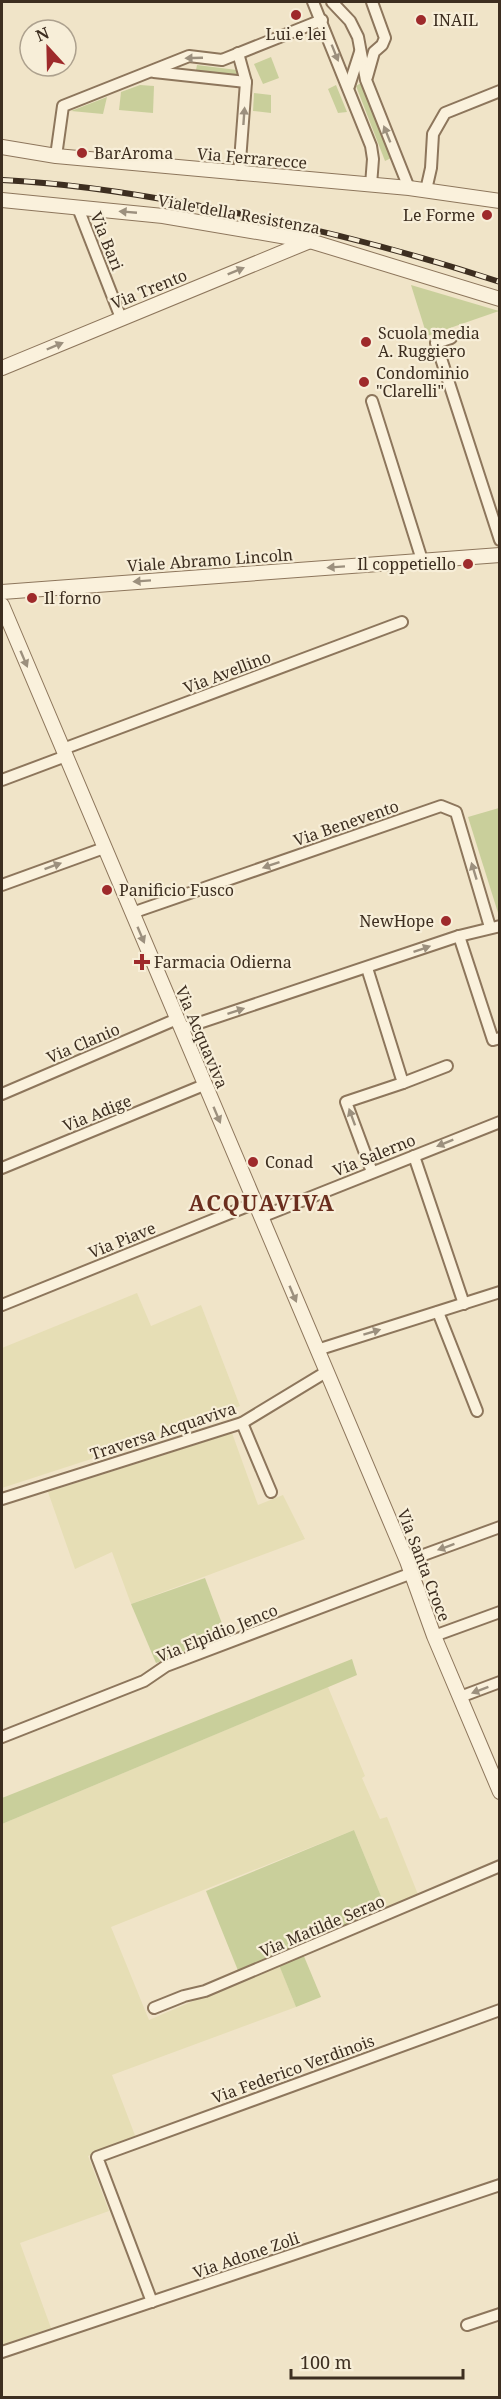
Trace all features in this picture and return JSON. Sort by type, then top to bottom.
[{"type":"street","points":[[313,2],[349,86],[371,146],[373,159],[371,185]]},
{"type":"street","points":[[332,2],[350,21],[365,46],[374,52]]},
{"type":"street","points":[[366,80],[374,52],[382,45],[385,38],[372,2]]},
{"type":"street","points":[[56,156],[63,106],[189,56],[222,60],[322,20]]},
{"type":"street","points":[[358,37],[366,80],[409,188]]},
{"type":"street","points":[[349,86],[360,51]]},
{"type":"street","points":[[238,53],[246,82],[239,174]]},
{"type":"street","points":[[150,72],[246,82]]},
{"type":"street","points":[[349,86],[356,78],[366,80]]},
{"type":"street","points":[[426,190],[431,168],[433,134],[445,113],[500,91]]},
{"type":"street","name":"Via Ferrarecce","points":[[2,147],[56,156],[409,188],[500,201]]},
{"type":"street","name":"Viale della Resistenza","points":[[2,200],[163,216],[310,241],[500,300]]},
{"type":"street","name":"Via Bari","points":[[78,208],[121,318]]},
{"type":"street","name":"Via Trento","points":[[2,369],[310,241]]},
{"type":"street","points":[[451,338],[436,343],[500,540]]},
{"type":"street","points":[[372,401],[422,560]]},
{"type":"street","name":"Viale Abramo Lincoln","points":[[2,592],[500,555]]},
{"type":"street","name":"Via Acquaviva","points":[[2,605],[316,1350]]},
{"type":"street","name":"Via Avellino","points":[[2,780],[64,753],[402,622]]},
{"type":"street","name":"Via Benevento","points":[[132,913],[441,806],[456,812],[495,926]]},
{"type":"street","points":[[2,885],[104,848]]},
{"type":"street","name":"Via Clanio","points":[[2,1094],[179,1024],[367,968],[495,926]]},
{"type":"street","points":[[459,936],[493,1040],[500,1038]]},
{"type":"street","points":[[367,968],[403,1083]]},
{"type":"street","points":[[372,1172],[346,1101],[447,1066]]},
{"type":"street","name":"Via Adige","points":[[2,1168],[204,1085]]},
{"type":"street","name":"Via Salerno","points":[[261,1217],[500,1122]]},
{"type":"street","points":[[414,1156],[464,1304]]},
{"type":"street","name":"Via Piave","points":[[2,1305],[255,1203]]},
{"type":"street","points":[[316,1350],[500,1292]]},
{"type":"street","points":[[438,1312],[477,1411]]},
{"type":"street","name":"Via Santa Croce","points":[[316,1350],[409,1567],[434,1636],[499,1790]]},
{"type":"street","name":"Traversa Acquaviva","points":[[2,1499],[242,1423],[326,1372]]},
{"type":"street","points":[[242,1423],[271,1492]]},
{"type":"street","name":"Via Elpidio Jenco","points":[[2,1737],[144,1681],[166,1666],[409,1567],[500,1527]]},
{"type":"street","points":[[434,1636],[500,1612]]},
{"type":"street","points":[[460,1697],[500,1682]]},
{"type":"street","name":"Via Matilde Serao","points":[[154,2008],[184,1996],[205,1991],[500,1866]]},
{"type":"street","name":"Via Federico Verdinois","points":[[152,2302],[97,2157],[500,2010]]},
{"type":"street","name":"Via Adone Zoli","points":[[2,2352],[500,2185]]},
{"type":"street","points":[[467,2325],[500,2314]]},
{"type":"shaded area","points":[[137,1293],[151,1326],[201,1305],[240,1406],[162,1436],[2,1488],[2,1348]]},
{"type":"shaded area","points":[[232,1433],[258,1505],[283,1495],[305,1539],[131,1604],[112,1552],[75,1569],[48,1492]]},
{"type":"shaded area","points":[[328,1687],[365,1776],[362,1778],[380,1819],[387,1817],[419,1897],[387,1911],[354,1830],[111,1927],[149,2020],[279,1964],[296,2007],[112,2075],[136,2138],[88,2156],[109,2211],[20,2243],[51,2328],[2,2345],[2,1824]]},
{"type":"green space","points":[[271,57],[279,78],[263,84],[254,64]]},
{"type":"green space","points":[[197,65],[237,70],[237,76],[196,70]]},
{"type":"green space","points":[[361,83],[391,158],[385,161],[356,86]]},
{"type":"green space","points":[[140,85],[154,86],[153,113],[119,110],[121,92]]},
{"type":"green space","points":[[336,85],[347,112],[338,113],[328,89]]},
{"type":"green space","points":[[254,93],[271,95],[271,113],[253,111]]},
{"type":"green space","points":[[107,97],[103,114],[71,111]]},
{"type":"green space","points":[[411,285],[499,311],[427,336]]},
{"type":"green space","points":[[500,808],[499,916],[468,817]]},
{"type":"green space","points":[[205,1578],[227,1637],[156,1663],[131,1604]]},
{"type":"green space","points":[[352,1659],[357,1675],[2,1824],[2,1798]]},
{"type":"green space","points":[[354,1830],[387,1911],[239,1973],[206,1891]]},
{"type":"green space","points":[[303,1954],[321,1997],[296,2007],[279,1965]]},
{"type":"railway","points":[[2,180],[99,189],[234,212],[387,248],[500,282]]},
{"type":"place","name":"Lui e lei","points":[[296,15]]},
{"type":"place","name":"INAIL","points":[[421,20]]},
{"type":"place","name":"BarAroma","points":[[82,153]]},
{"type":"place","name":"Le Forme","points":[[487,215]]},
{"type":"place","name":"Scuola media A. Ruggiero","points":[[366,342]]},
{"type":"place","name":"Condominio \"Clarelli\"","points":[[364,382]]},
{"type":"place","name":"Il coppetiello","points":[[468,564]]},
{"type":"place","name":"Il forno","points":[[32,598]]},
{"type":"place","name":"Panificio Fusco","points":[[107,890]]},
{"type":"place","name":"NewHope","points":[[446,921]]},
{"type":"place","name":"Farmacia Odierna","points":[[142,962]]},
{"type":"place","name":"Conad","points":[[253,1162]]},
{"type":"district","name":"ACQUAVIVA","points":[[262,1203]]}]
